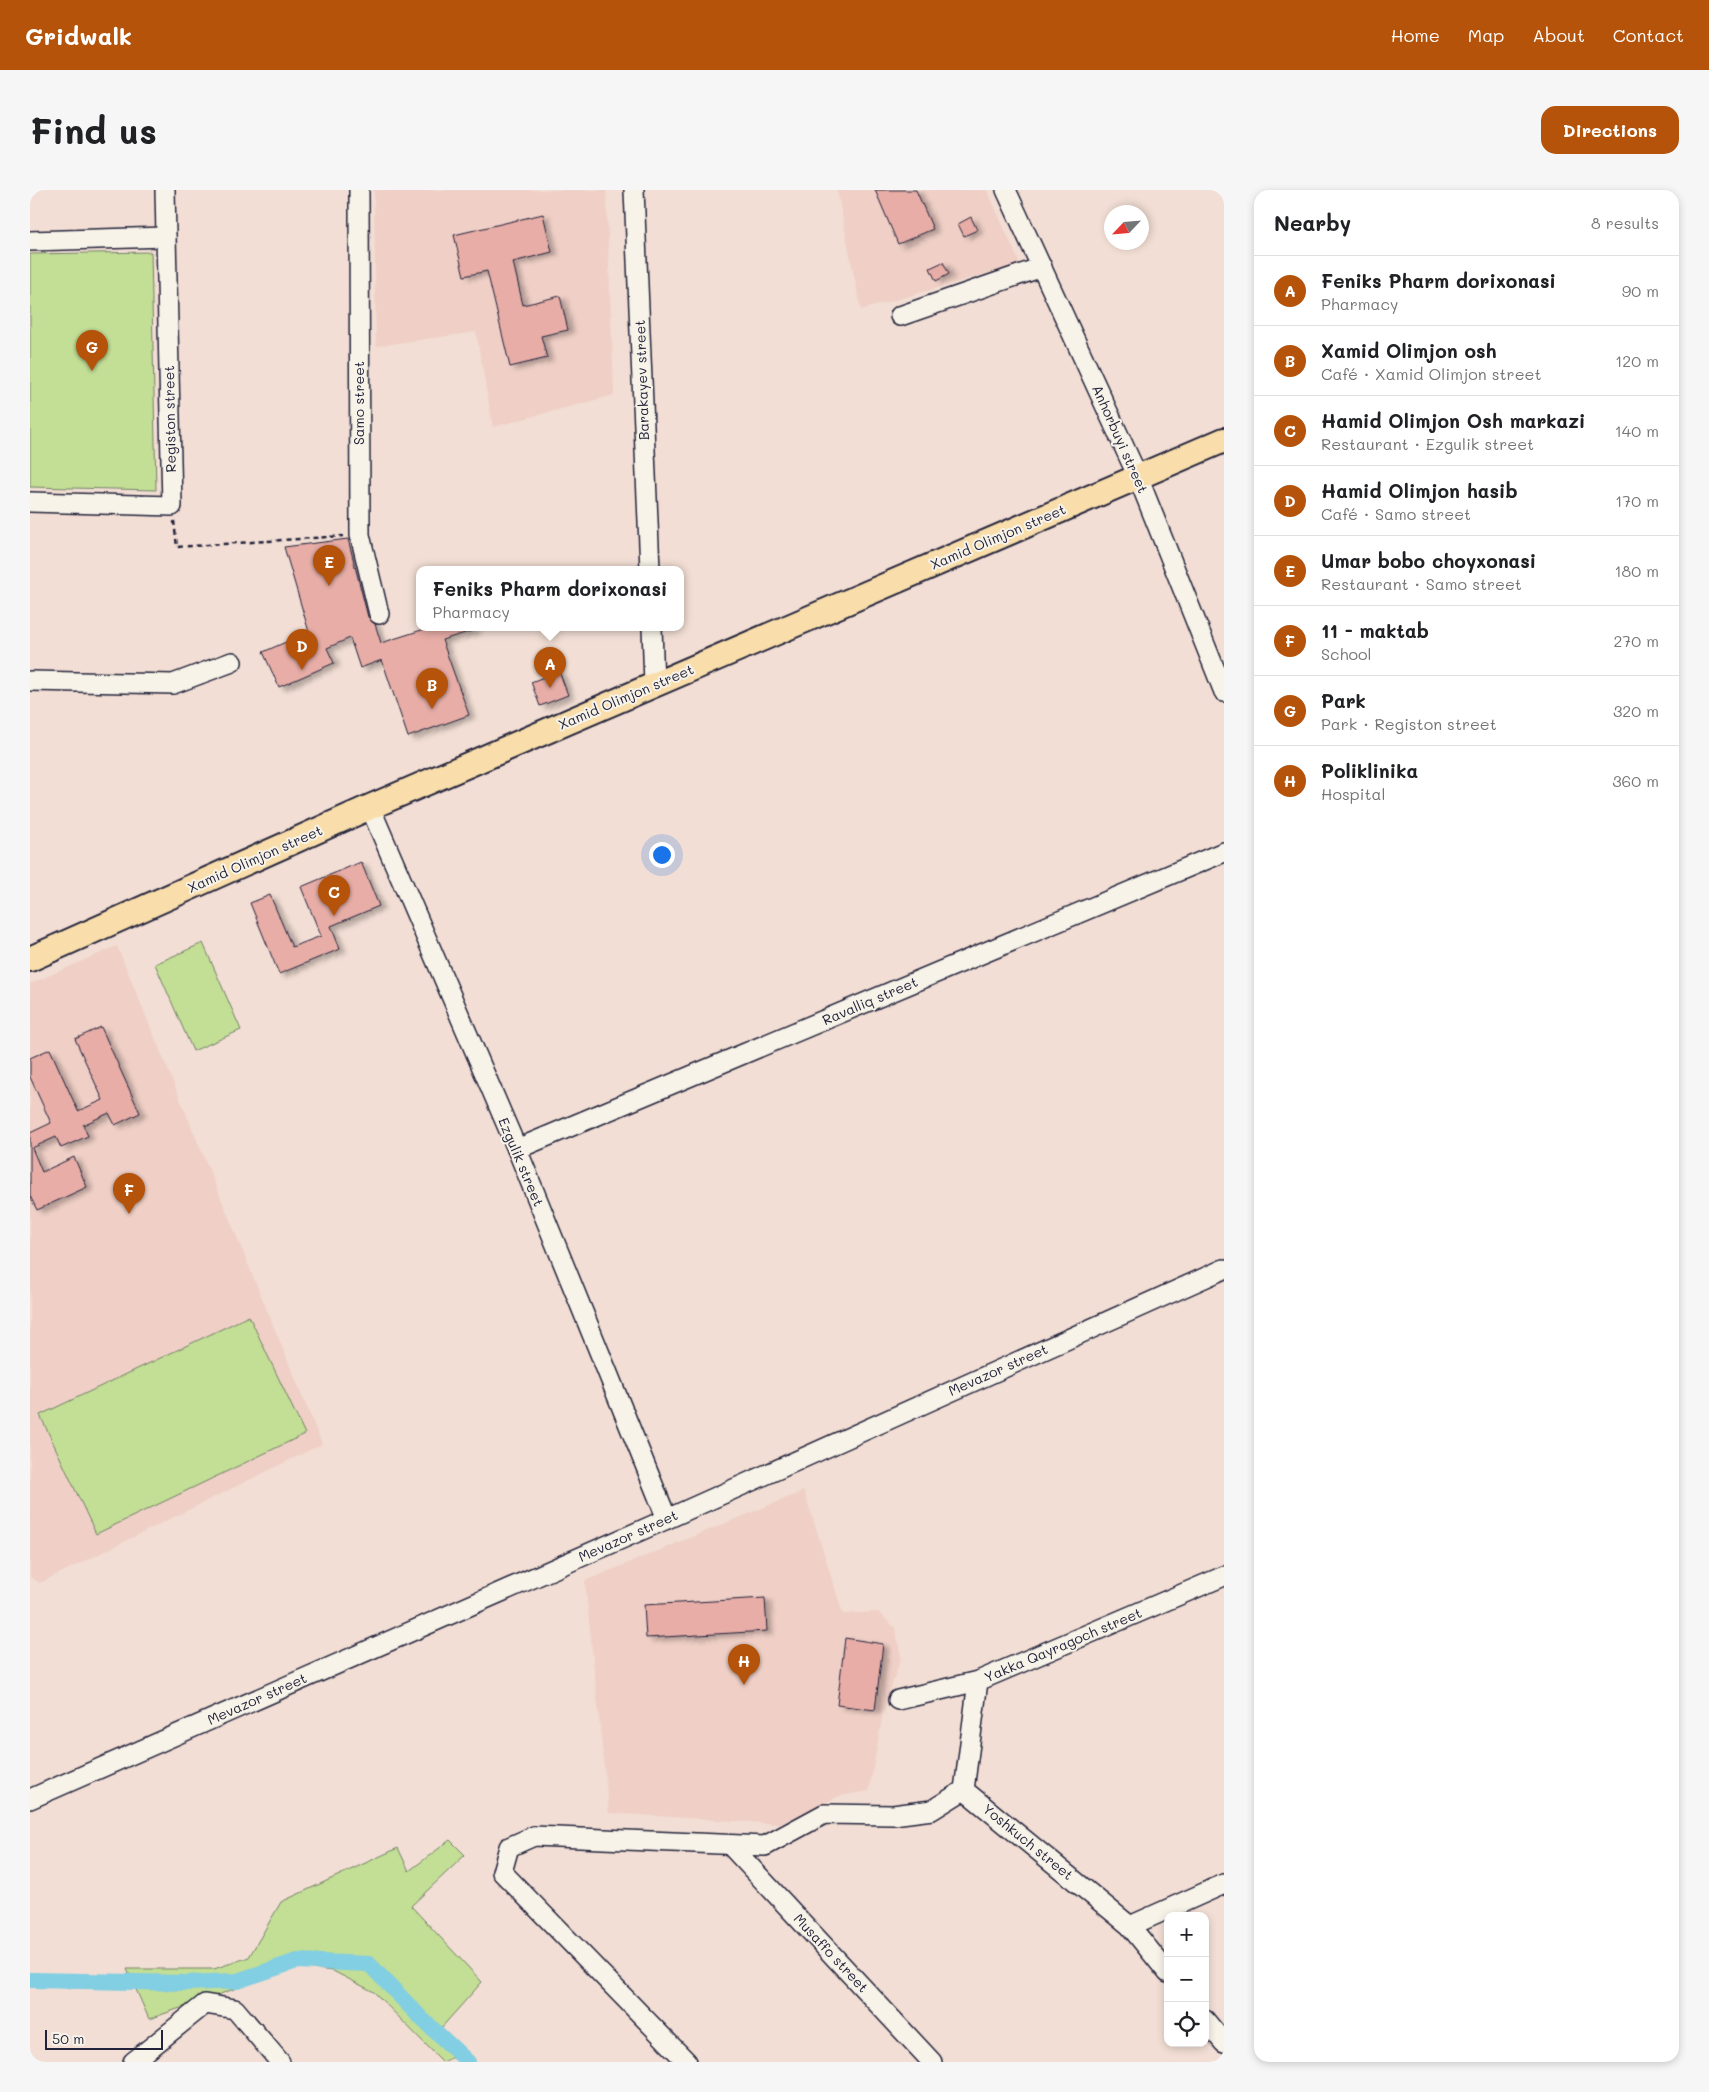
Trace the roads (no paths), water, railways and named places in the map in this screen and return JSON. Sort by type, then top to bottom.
[{"type":"main road","name":"Xamid Olimjon street","points":[[30,959],[370,807],[1224,440]]},
{"type":"street","name":"Registon street","points":[[30,502],[172,506],[165,190]]},
{"type":"street","name":"Samo street","points":[[359,190],[360,536],[379,614]]},
{"type":"street","name":"Barakayev street","points":[[634,190],[650,566]]},
{"type":"street","name":"Anhorbuyi street","points":[[1006,190],[1138,477],[1224,692]]},
{"type":"street","points":[[30,241],[166,237]]},
{"type":"street","points":[[900,316],[1042,267]]},
{"type":"street","points":[[652,631],[654,685]]},
{"type":"street","points":[[30,681],[173,684],[232,662]]},
{"type":"street","name":"Ezgulik street","points":[[370,807],[517,1150],[667,1519]]},
{"type":"street","name":"Ravalliq street","points":[[517,1150],[1224,852]]},
{"type":"street","name":"Mevazor street","points":[[30,1800],[667,1519],[1224,1269]]},
{"type":"street","name":"Yakka Qayragoch street","points":[[898,1700],[978,1681],[1224,1576]]},
{"type":"street","points":[[687,2062],[502,1872],[508,1847],[534,1836],[765,1846],[824,1814],[893,1816],[932,1810],[964,1790],[978,1681]]},
{"type":"street","name":"Yoshkuch street","points":[[964,1790],[1130,1926],[1164,1968]]},
{"type":"street","name":"Musaffo street","points":[[730,1845],[932,2062]]},
{"type":"street","points":[[1130,1926],[1224,1884]]},
{"type":"street","points":[[133,2062],[205,2004],[234,2009],[280,2062]]},
{"type":"street","points":[[1209,2025],[1224,2043]]},
{"type":"waterway","points":[[30,1980],[186,1983],[237,1981],[297,1961],[369,1964],[422,2019],[468,2062]]},
{"type":"place","name":"Park","points":[[92,371]]},
{"type":"place","name":"Umar bobo choyxonasi","points":[[329,586]]},
{"type":"place","name":"Hamid Olimjon hasib","points":[[302,670]]},
{"type":"place","name":"Feniks Pharm dorixonasi","points":[[550,688]]},
{"type":"place","name":"Xamid Olimjon osh","points":[[432,709]]},
{"type":"place","name":"Hamid Olimjon Osh markazi","points":[[334,916]]},
{"type":"place","name":"11 - maktab","points":[[129,1214]]},
{"type":"place","name":"Poliklinika","points":[[744,1685]]}]
